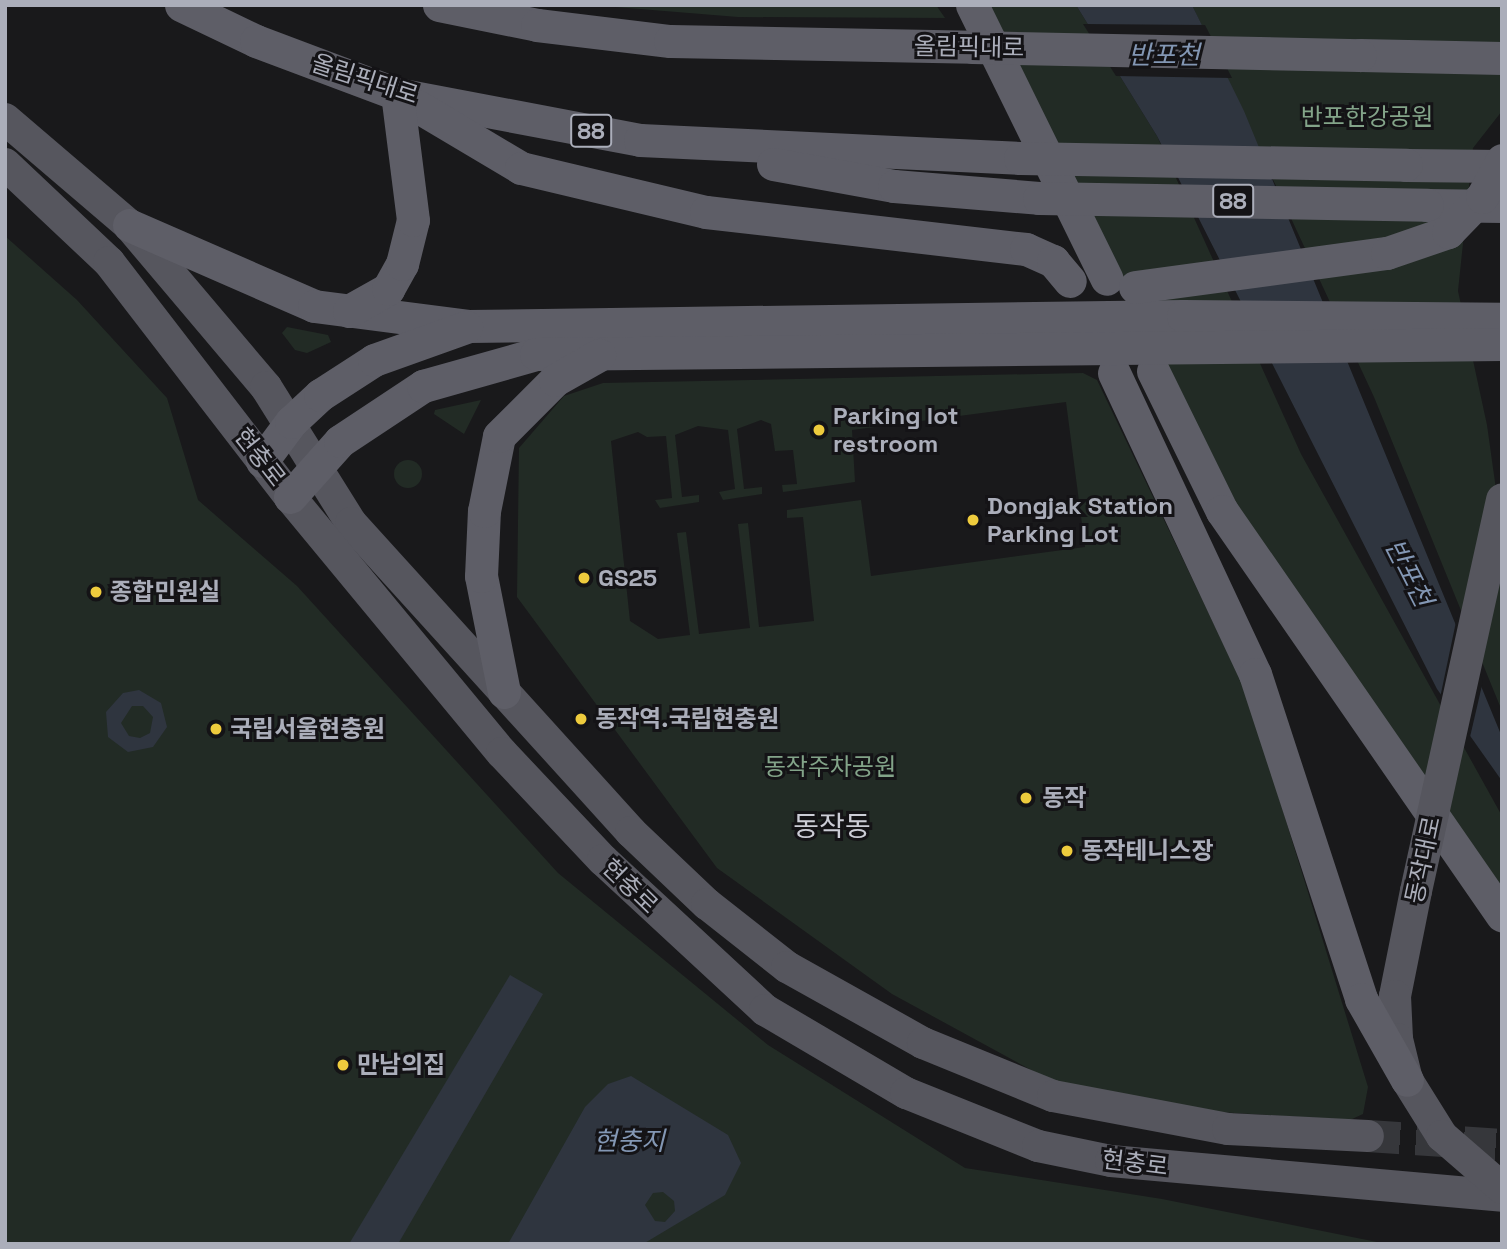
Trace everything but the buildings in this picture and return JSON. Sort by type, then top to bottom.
[{"type":"highway","name":"올림픽대로","points":[[181,5],[256,41],[397,94],[894,186],[1039,198],[1502,205]]},
{"type":"highway","name":"올림픽대로","points":[[439,5],[537,25],[670,41],[1502,58]]},
{"type":"highway","points":[[972,5],[1121,283]]},
{"type":"highway","points":[[397,94],[521,168],[706,212],[1027,249],[1053,261],[1070,281]]},
{"type":"highway","points":[[349,311],[388,289],[402,264],[413,220],[397,94]]},
{"type":"highway","name":"올림픽대로","points":[[640,140],[1020,158],[1502,166]]},
{"type":"highway","points":[[881,321],[1121,283],[1387,253],[1448,232],[1482,197],[1502,160]]},
{"type":"highway","points":[[129,225],[314,306],[468,326],[881,321],[1190,330],[1492,332]]},
{"type":"highway","points":[[262,461],[290,422],[374,360],[468,326]]},
{"type":"highway","points":[[290,497],[340,441],[423,386],[536,354],[1190,330]]},
{"type":"highway","points":[[504,692],[481,576],[484,511],[499,436],[555,380],[605,352]]},
{"type":"highway","points":[[1153,371],[1222,511],[1502,916]]},
{"type":"highway","points":[[1114,373],[1255,674],[1361,999],[1407,1080]]},
{"type":"main road","name":"현충로","points":[[5,119],[129,225],[290,422],[351,523],[631,832],[707,904],[787,967],[862,1012],[1053,1096],[1228,1129],[1368,1136]]},
{"type":"main road","name":"현충로","points":[[5,164],[109,262],[290,497],[502,753],[603,859],[765,1010],[842,1058],[971,1123],[1099,1159],[1502,1196]]},
{"type":"main road","name":"동작대로","points":[[1502,499],[1395,996],[1397,1039],[1407,1080],[1442,1136],[1502,1188]]},
{"type":"green space","points":[[591,5],[936,5],[945,18],[738,17]]},
{"type":"green space","points":[[985,5],[1076,5],[1157,136],[1301,454],[1502,816],[1502,899],[1241,512]]},
{"type":"green space","name":"반포한강공원","points":[[1192,5],[1502,5],[1502,111],[1473,148],[1458,291],[1487,425],[1502,532],[1502,711],[1374,397]]},
{"type":"green space","name":"국립서울현충원","points":[[5,236],[77,300],[167,398],[198,500],[297,586],[558,873],[768,1045],[965,1168],[1162,1199],[1387,1244],[5,1244]]},
{"type":"green space","points":[[287,327],[328,335],[331,342],[307,353],[295,350],[282,333]]},
{"type":"green space","name":"동작주차공원","points":[[1083,373],[1097,380],[1246,691],[1368,1087],[1363,1114],[1350,1120],[1185,1110],[1057,1084],[892,994],[717,868],[517,597],[519,448],[564,396],[603,383]],"holes":[[[1066,402],[1085,547],[871,576],[861,500],[787,510],[787,518],[803,517],[814,621],[759,627],[748,523],[738,524],[750,628],[699,634],[686,532],[677,533],[690,635],[658,639],[630,621],[611,441],[638,432],[647,437],[666,436],[672,498],[655,500],[660,508],[699,502],[699,495],[682,497],[675,435],[698,426],[728,430],[735,489],[719,492],[723,500],[762,494],[762,487],[744,489],[737,429],[761,420],[771,424],[775,451],[793,450],[797,484],[782,485],[783,492],[855,482],[852,430]]]},
{"type":"green space","points":[[481,400],[464,434],[434,414],[435,410]]},
{"type":"green space","points":[[408,460],[418,464],[422,474],[418,484],[408,488],[398,484],[394,474],[398,464]]},
{"type":"water","name":"반포천","points":[[1076,5],[1192,5],[1244,111],[1502,737],[1502,781],[1437,689],[1157,136]]},
{"type":"water","points":[[139,690],[161,703],[167,727],[153,747],[128,752],[108,737],[106,712],[123,693]],"holes":[[[132,706],[143,706],[153,717],[150,733],[140,738],[129,736],[121,723]]]},
{"type":"water","points":[[510,975],[543,994],[398,1244],[349,1244]]},
{"type":"water","name":"현충지","points":[[631,1076],[728,1135],[741,1163],[725,1195],[643,1244],[508,1244],[585,1107],[608,1084]],"holes":[[[663,1192],[674,1201],[675,1211],[665,1222],[655,1221],[645,1205],[653,1193]]]},
{"type":"pier","points":[[1083,24],[1205,25],[1232,78],[1116,76]]},
{"type":"pier","points":[[1457,617],[1483,681],[1470,737],[1440,698]]},
{"type":"tunnel","points":[[1368,1136],[1502,1145]]},
{"type":"place","name":"Parking lot restroom","points":[[819,430]]},
{"type":"place","name":"Dongjak Station Parking Lot","points":[[973,520]]},
{"type":"place","name":"GS25","points":[[584,578]]},
{"type":"place","name":"종합민원실","points":[[96,592]]},
{"type":"place","name":"동작역.국립현충원","points":[[581,719]]},
{"type":"place","name":"국립서울현충원","points":[[216,729]]},
{"type":"place","name":"동작","points":[[1026,798]]},
{"type":"place","name":"동작테니스장","points":[[1067,851]]},
{"type":"place","name":"만남의집","points":[[343,1065]]},
{"type":"district","name":"동작동","points":[[832,826]]}]
